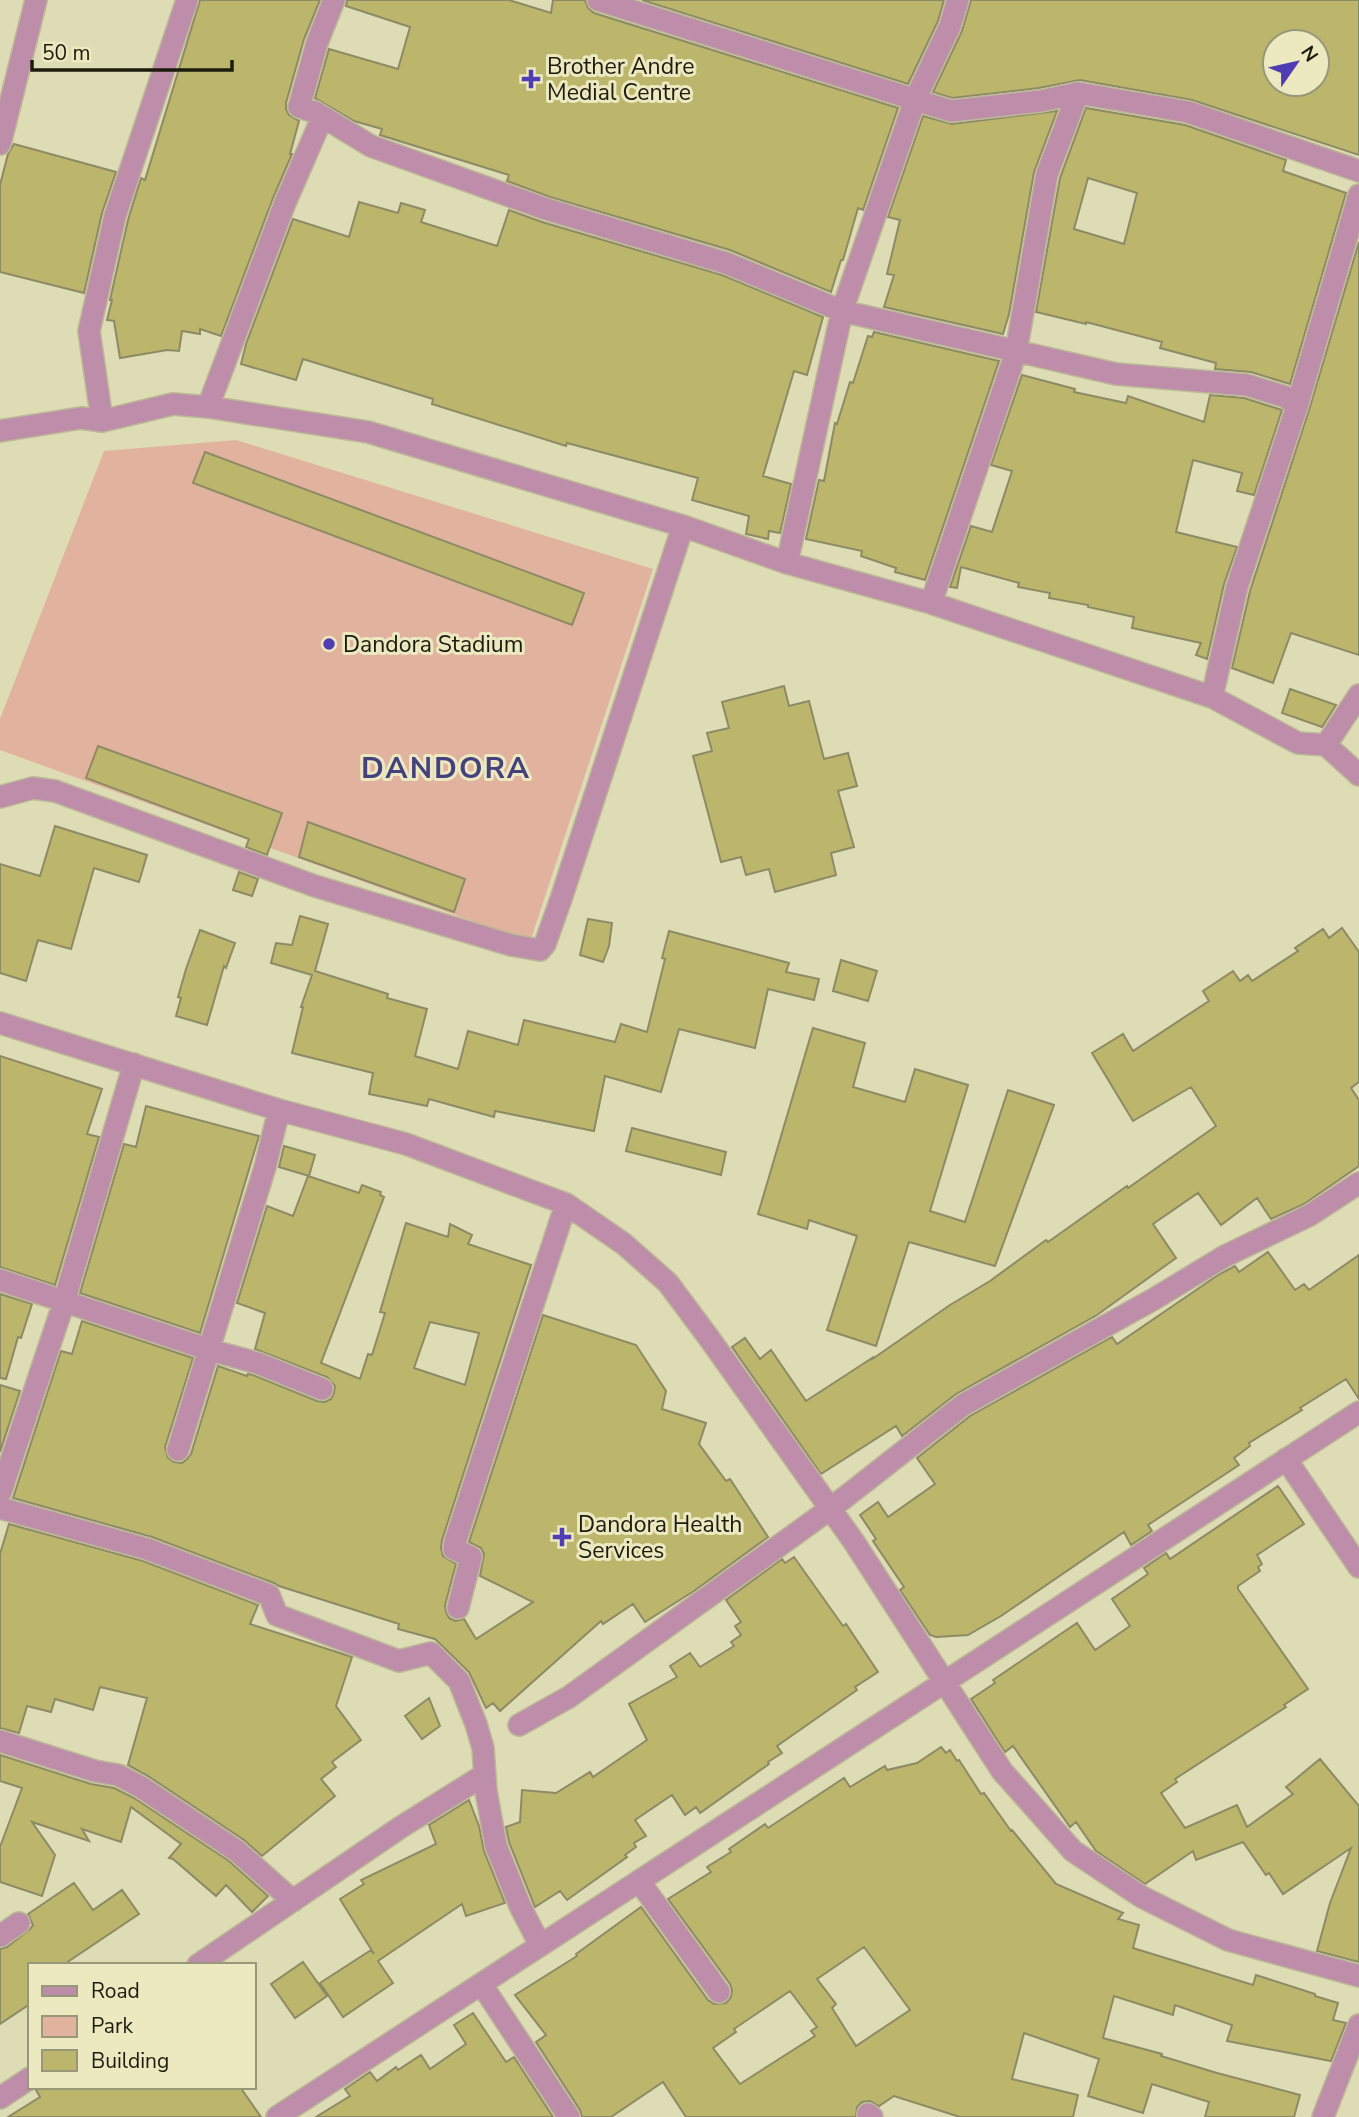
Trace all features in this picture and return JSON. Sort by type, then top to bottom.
[{"type":"street","points":[[0,144],[36,0]]},
{"type":"street","points":[[102,421],[89,331],[115,216],[187,0]]},
{"type":"street","points":[[334,0],[317,43],[299,107],[315,112],[371,146],[546,209],[726,262],[842,311],[1116,374],[1247,385],[1286,397],[1297,406]]},
{"type":"street","points":[[598,0],[951,111],[1041,101],[1078,93],[1188,112],[1359,171]]},
{"type":"street","points":[[787,563],[842,311],[915,100],[950,26],[958,0]]},
{"type":"street","points":[[931,603],[1016,352],[1047,174],[1078,93]]},
{"type":"street","points":[[208,407],[285,203],[322,118]]},
{"type":"street","points":[[1212,697],[1237,587],[1297,406],[1359,195]]},
{"type":"street","points":[[0,431],[81,418],[102,421],[173,404],[368,432],[683,526],[787,563],[931,603],[1212,697],[1298,743],[1326,745],[1359,775]]},
{"type":"street","points":[[0,797],[33,788],[55,791],[315,886],[511,945],[540,950],[545,944],[561,899],[683,526]]},
{"type":"street","points":[[1326,745],[1359,695]]},
{"type":"street","points":[[0,1023],[279,1110],[406,1144],[566,1204],[624,1244],[668,1283],[854,1542],[1002,1770],[1073,1851],[1142,1897],[1228,1940],[1359,1976]]},
{"type":"street","points":[[0,1494],[64,1301],[134,1064]]},
{"type":"street","points":[[178,1450],[265,1167],[279,1110]]},
{"type":"street","points":[[519,1725],[569,1698],[830,1509],[963,1405],[1154,1299],[1225,1256],[1310,1215],[1359,1182]]},
{"type":"street","points":[[458,1608],[471,1556],[454,1549],[455,1542],[566,1204]]},
{"type":"street","points":[[0,1280],[257,1363],[322,1389]]},
{"type":"street","points":[[277,2117],[1359,1412]]},
{"type":"street","points":[[1286,1459],[1359,1567]]},
{"type":"street","points":[[0,1508],[147,1549],[269,1595],[277,1615],[399,1661],[431,1653],[459,1681],[476,1724],[483,1748],[484,1775],[496,1846],[520,1906],[540,1945]]},
{"type":"street","points":[[0,1741],[94,1771],[118,1775],[141,1787],[237,1851],[293,1901]]},
{"type":"street","points":[[201,1963],[401,1827],[484,1775]]},
{"type":"street","points":[[639,1881],[719,1992]]},
{"type":"street","points":[[0,1936],[19,1923]]},
{"type":"street","points":[[482,1985],[569,2117]]},
{"type":"street","points":[[1323,2117],[1359,2025]]},
{"type":"street","points":[[0,2098],[28,2079]]},
{"type":"green space","name":"Dandora Stadium","points":[[236,440],[653,569],[530,942],[0,750],[0,719],[104,451]]},
{"type":"building","points":[[200,0],[320,0],[304,39],[286,103],[289,115],[299,121],[292,154],[221,336],[200,329],[200,334],[182,331],[179,351],[167,350],[120,358],[114,321],[107,320],[110,300],[128,220],[141,178],[145,180]]},
{"type":"building","points":[[347,0],[509,0],[551,13],[553,0],[585,0],[594,13],[898,108],[863,210],[858,208],[831,292],[730,250],[550,197],[507,181],[509,175],[380,135],[382,129],[354,121],[315,98],[329,49],[398,69],[410,27],[346,6]]},
{"type":"building","points":[[642,0],[944,0],[938,21],[908,84]]},
{"type":"building","points":[[971,0],[1359,0],[1359,155],[1192,100],[1080,80],[1039,88],[952,98],[933,92],[962,31]]},
{"type":"building","points":[[1086,108],[1185,125],[1286,160],[1283,171],[1346,193],[1290,384],[1251,372],[1215,369],[1216,363],[1160,348],[1162,342],[1036,312],[1060,178]],"holes":[[[1088,178],[1137,193],[1124,244],[1074,229]]]},
{"type":"building","points":[[1057,111],[1034,172],[1009,314],[1003,334],[884,307],[894,275],[887,274],[900,220],[888,217],[923,116],[952,124]]},
{"type":"building","points":[[14,144],[116,172],[102,213],[84,293],[0,272],[0,185],[8,154]]},
{"type":"building","points":[[359,202],[398,213],[401,203],[425,210],[421,222],[497,246],[509,210],[722,275],[823,317],[807,375],[794,371],[763,476],[791,484],[780,533],[769,531],[768,539],[746,534],[749,516],[692,500],[698,478],[567,443],[566,446],[432,404],[433,399],[303,359],[296,380],[241,364],[293,219],[349,237]]},
{"type":"building","points":[[1359,242],[1359,655],[1291,633],[1273,683],[1232,668],[1250,591],[1309,410]]},
{"type":"building","points":[[874,332],[999,361],[925,580],[895,572],[896,568],[861,556],[862,551],[806,539],[819,480],[824,481],[835,423],[837,424],[850,382],[853,383],[868,336],[872,337]]},
{"type":"building","points":[[1022,375],[1075,389],[1074,392],[1126,403],[1128,396],[1204,422],[1210,395],[1244,398],[1282,410],[1254,495],[1237,491],[1242,473],[1193,460],[1176,532],[1237,547],[1224,584],[1207,659],[1196,655],[1201,643],[1132,628],[1134,617],[1049,598],[1050,593],[1018,587],[1019,583],[961,567],[957,588],[950,587],[971,526],[992,532],[1012,471],[991,465]]},
{"type":"building","points":[[205,452],[584,593],[572,625],[193,483]]},
{"type":"building","points":[[784,686],[789,706],[809,701],[824,759],[848,753],[857,786],[838,791],[854,847],[831,853],[836,875],[775,892],[769,869],[746,875],[741,857],[721,862],[693,756],[712,751],[707,733],[729,728],[722,702]]},
{"type":"building","points":[[1290,689],[1336,705],[1322,727],[1282,713]]},
{"type":"building","points":[[98,746],[282,813],[267,855],[246,847],[249,839],[86,778]]},
{"type":"building","points":[[308,822],[465,879],[454,912],[299,857]]},
{"type":"building","points":[[55,826],[147,855],[139,882],[94,868],[71,949],[38,940],[26,981],[0,973],[0,864],[40,876]]},
{"type":"building","points":[[239,872],[258,879],[252,896],[233,890]]},
{"type":"building","points":[[300,916],[328,924],[315,971],[388,994],[387,998],[427,1009],[415,1056],[458,1069],[468,1031],[518,1045],[524,1020],[615,1042],[621,1024],[647,1032],[669,931],[789,963],[786,972],[819,979],[814,1000],[768,989],[755,1048],[679,1029],[661,1092],[605,1076],[594,1131],[495,1111],[494,1117],[429,1099],[427,1106],[369,1094],[373,1073],[292,1053],[301,1007],[312,975],[271,963],[276,943],[292,945]]},
{"type":"building","points":[[588,919],[612,923],[609,946],[603,962],[580,955]]},
{"type":"building","points":[[1342,928],[1359,952],[1359,1082],[1351,1088],[1359,1100],[1359,1166],[1304,1204],[1271,1219],[1257,1198],[1221,1225],[1198,1193],[1153,1224],[1176,1258],[1097,1315],[956,1394],[902,1436],[896,1426],[821,1474],[732,1347],[745,1338],[760,1359],[771,1350],[806,1401],[990,1281],[1127,1186],[1128,1188],[1216,1126],[1191,1087],[1133,1121],[1092,1053],[1123,1034],[1133,1051],[1209,1001],[1203,991],[1233,971],[1240,981],[1248,975],[1252,981],[1298,951],[1295,948],[1323,929],[1329,938]]},
{"type":"building","points":[[200,930],[235,943],[226,968],[224,966],[207,1025],[176,1016],[181,998],[178,997]]},
{"type":"building","points":[[841,960],[877,971],[868,1001],[833,991]]},
{"type":"building","points":[[813,1028],[865,1043],[853,1087],[905,1102],[915,1069],[968,1085],[930,1211],[965,1222],[1008,1090],[1054,1105],[995,1266],[909,1242],[876,1346],[827,1330],[857,1236],[809,1220],[807,1229],[758,1214]]},
{"type":"building","points":[[0,1056],[102,1089],[87,1134],[99,1137],[55,1285],[0,1267]]},
{"type":"building","points":[[146,1106],[259,1136],[200,1333],[80,1293],[124,1144],[136,1147]]},
{"type":"building","points":[[632,1128],[726,1152],[721,1175],[626,1151]]},
{"type":"building","points":[[284,1146],[315,1155],[309,1176],[279,1167]]},
{"type":"building","points":[[308,1176],[359,1193],[362,1185],[381,1192],[380,1195],[384,1197],[321,1363],[360,1379],[368,1354],[372,1355],[385,1313],[380,1312],[406,1223],[448,1237],[450,1224],[472,1235],[468,1244],[531,1265],[442,1540],[443,1556],[456,1564],[445,1605],[446,1612],[449,1618],[455,1621],[464,1619],[476,1639],[533,1602],[480,1576],[484,1554],[481,1548],[469,1542],[543,1315],[636,1345],[666,1391],[662,1409],[706,1423],[699,1444],[726,1481],[730,1479],[768,1537],[694,1591],[645,1622],[633,1604],[603,1624],[601,1621],[500,1711],[493,1703],[486,1708],[469,1672],[435,1639],[398,1629],[399,1624],[279,1586],[152,1537],[13,1498],[61,1351],[72,1354],[82,1321],[193,1358],[165,1447],[168,1458],[174,1462],[182,1463],[191,1454],[218,1366],[247,1376],[253,1375],[317,1401],[325,1402],[331,1399],[335,1386],[327,1377],[255,1349],[265,1313],[237,1303],[267,1206],[293,1216]],"holes":[[[430,1322],[479,1333],[465,1385],[414,1368]]]},
{"type":"building","points":[[1268,1252],[1295,1290],[1304,1284],[1309,1290],[1359,1255],[1359,1399],[1346,1379],[1249,1443],[1250,1446],[1234,1458],[1239,1465],[1148,1525],[1152,1531],[1131,1545],[1124,1532],[1001,1616],[968,1635],[930,1635],[900,1590],[904,1587],[873,1541],[876,1539],[860,1515],[878,1502],[888,1517],[935,1484],[917,1458],[970,1416],[1112,1337],[1117,1344],[1218,1275],[1235,1266],[1239,1272]]},
{"type":"building","points":[[0,1294],[32,1304],[21,1338],[18,1337],[6,1379],[0,1378]]},
{"type":"building","points":[[0,1385],[20,1391],[0,1452]]},
{"type":"building","points":[[1278,1486],[1304,1524],[1257,1555],[1262,1564],[1258,1567],[1260,1571],[1238,1586],[1238,1589],[1308,1689],[1284,1705],[1286,1707],[1175,1779],[1177,1782],[1161,1793],[1185,1828],[1237,1805],[1247,1827],[1293,1794],[1286,1787],[1320,1759],[1359,1806],[1359,1962],[1317,1951],[1330,1903],[1351,1848],[1283,1894],[1243,1842],[1196,1860],[1193,1851],[1145,1884],[1096,1851],[1076,1822],[1070,1827],[1013,1746],[1005,1752],[971,1699],[995,1683],[993,1680],[1077,1623],[1095,1650],[1130,1626],[1112,1599],[1148,1574],[1144,1568],[1166,1553],[1170,1559]]},
{"type":"building","points":[[9,1524],[143,1561],[258,1605],[250,1624],[352,1657],[336,1706],[361,1740],[332,1762],[336,1767],[321,1779],[335,1796],[262,1856],[244,1840],[128,1765],[147,1698],[100,1687],[93,1710],[55,1699],[51,1712],[27,1706],[19,1733],[0,1728],[0,1554]]},
{"type":"building","points":[[794,1557],[843,1626],[846,1624],[878,1672],[855,1687],[857,1690],[777,1746],[782,1753],[700,1813],[696,1807],[685,1815],[672,1795],[635,1820],[646,1836],[634,1843],[636,1847],[625,1855],[627,1857],[567,1900],[560,1891],[535,1907],[509,1842],[506,1827],[520,1822],[522,1790],[556,1793],[590,1772],[593,1777],[647,1740],[629,1704],[677,1677],[670,1666],[690,1653],[700,1667],[734,1646],[731,1642],[741,1635],[735,1626],[741,1622],[726,1600],[782,1559],[785,1563]]},
{"type":"building","points":[[429,1698],[440,1726],[422,1739],[405,1716]]},
{"type":"building","points":[[941,1747],[946,1753],[950,1750],[981,1794],[984,1793],[1011,1831],[1056,1884],[1123,1913],[1118,1919],[1139,1925],[1133,1948],[1253,1985],[1256,1975],[1338,2003],[1333,2020],[1346,2023],[1331,2061],[1227,2041],[1232,2025],[1175,2005],[1173,2015],[1114,1996],[1103,2038],[1300,2095],[1294,2117],[1205,2117],[1209,2102],[1152,2084],[1143,2113],[1088,2096],[1099,2059],[1024,2033],[1012,2079],[1078,2095],[1073,2117],[960,2117],[894,2096],[879,2106],[870,2101],[862,2102],[857,2107],[856,2117],[686,2117],[663,2082],[611,2117],[582,2117],[536,2042],[546,2035],[515,1995],[577,1956],[576,1954],[641,1907],[708,2000],[714,2004],[726,2003],[731,1997],[730,1984],[668,1899],[711,1872],[707,1867],[731,1852],[729,1849],[765,1824],[768,1828],[844,1778],[850,1787],[885,1766],[887,1770],[917,1763]],"holes":[[[864,1947],[910,2010],[856,2046],[832,2008],[836,2004],[817,1979]],[[790,1991],[817,2027],[811,2031],[815,2036],[740,2084],[713,2048],[736,2032],[734,2029]]]},
{"type":"building","points":[[0,1755],[91,1784],[114,1788],[134,1798],[229,1861],[268,1896],[252,1912],[226,1885],[216,1896],[169,1858],[181,1844],[131,1807],[121,1842],[82,1829],[89,1841],[32,1822],[55,1855],[42,1896],[0,1882],[0,1847],[22,1788],[0,1781]]},
{"type":"building","points":[[469,1800],[479,1826],[484,1851],[505,1903],[466,1916],[462,1904],[378,1961],[393,1983],[343,2017],[320,1983],[371,1950],[374,1954],[340,1899],[364,1884],[361,1880],[436,1844],[429,1825]]},
{"type":"building","points":[[74,1883],[93,1910],[122,1890],[139,1914],[66,1963],[28,1963],[28,2005],[0,2024],[0,1949],[7,1947],[30,1929],[33,1925],[28,1914]]},
{"type":"building","points":[[303,1962],[327,1996],[295,2018],[271,1984]]},
{"type":"building","points":[[473,2013],[506,2062],[514,2057],[553,2117],[316,2117],[350,2096],[345,2089],[370,2072],[377,2081],[396,2067],[398,2070],[421,2055],[430,2069],[466,2044],[454,2025]]},
{"type":"building","points":[[241,2089],[261,2117],[8,2117],[40,2097],[36,2090]]},
{"type":"place","name":"Brother Andre Medial Centre","points":[[531,79]]},
{"type":"place","name":"Dandora Stadium","points":[[329,644]]},
{"type":"place","name":"Dandora Health Services","points":[[562,1537]]},
{"type":"district","name":"DANDORA","points":[[446,768]]}]
